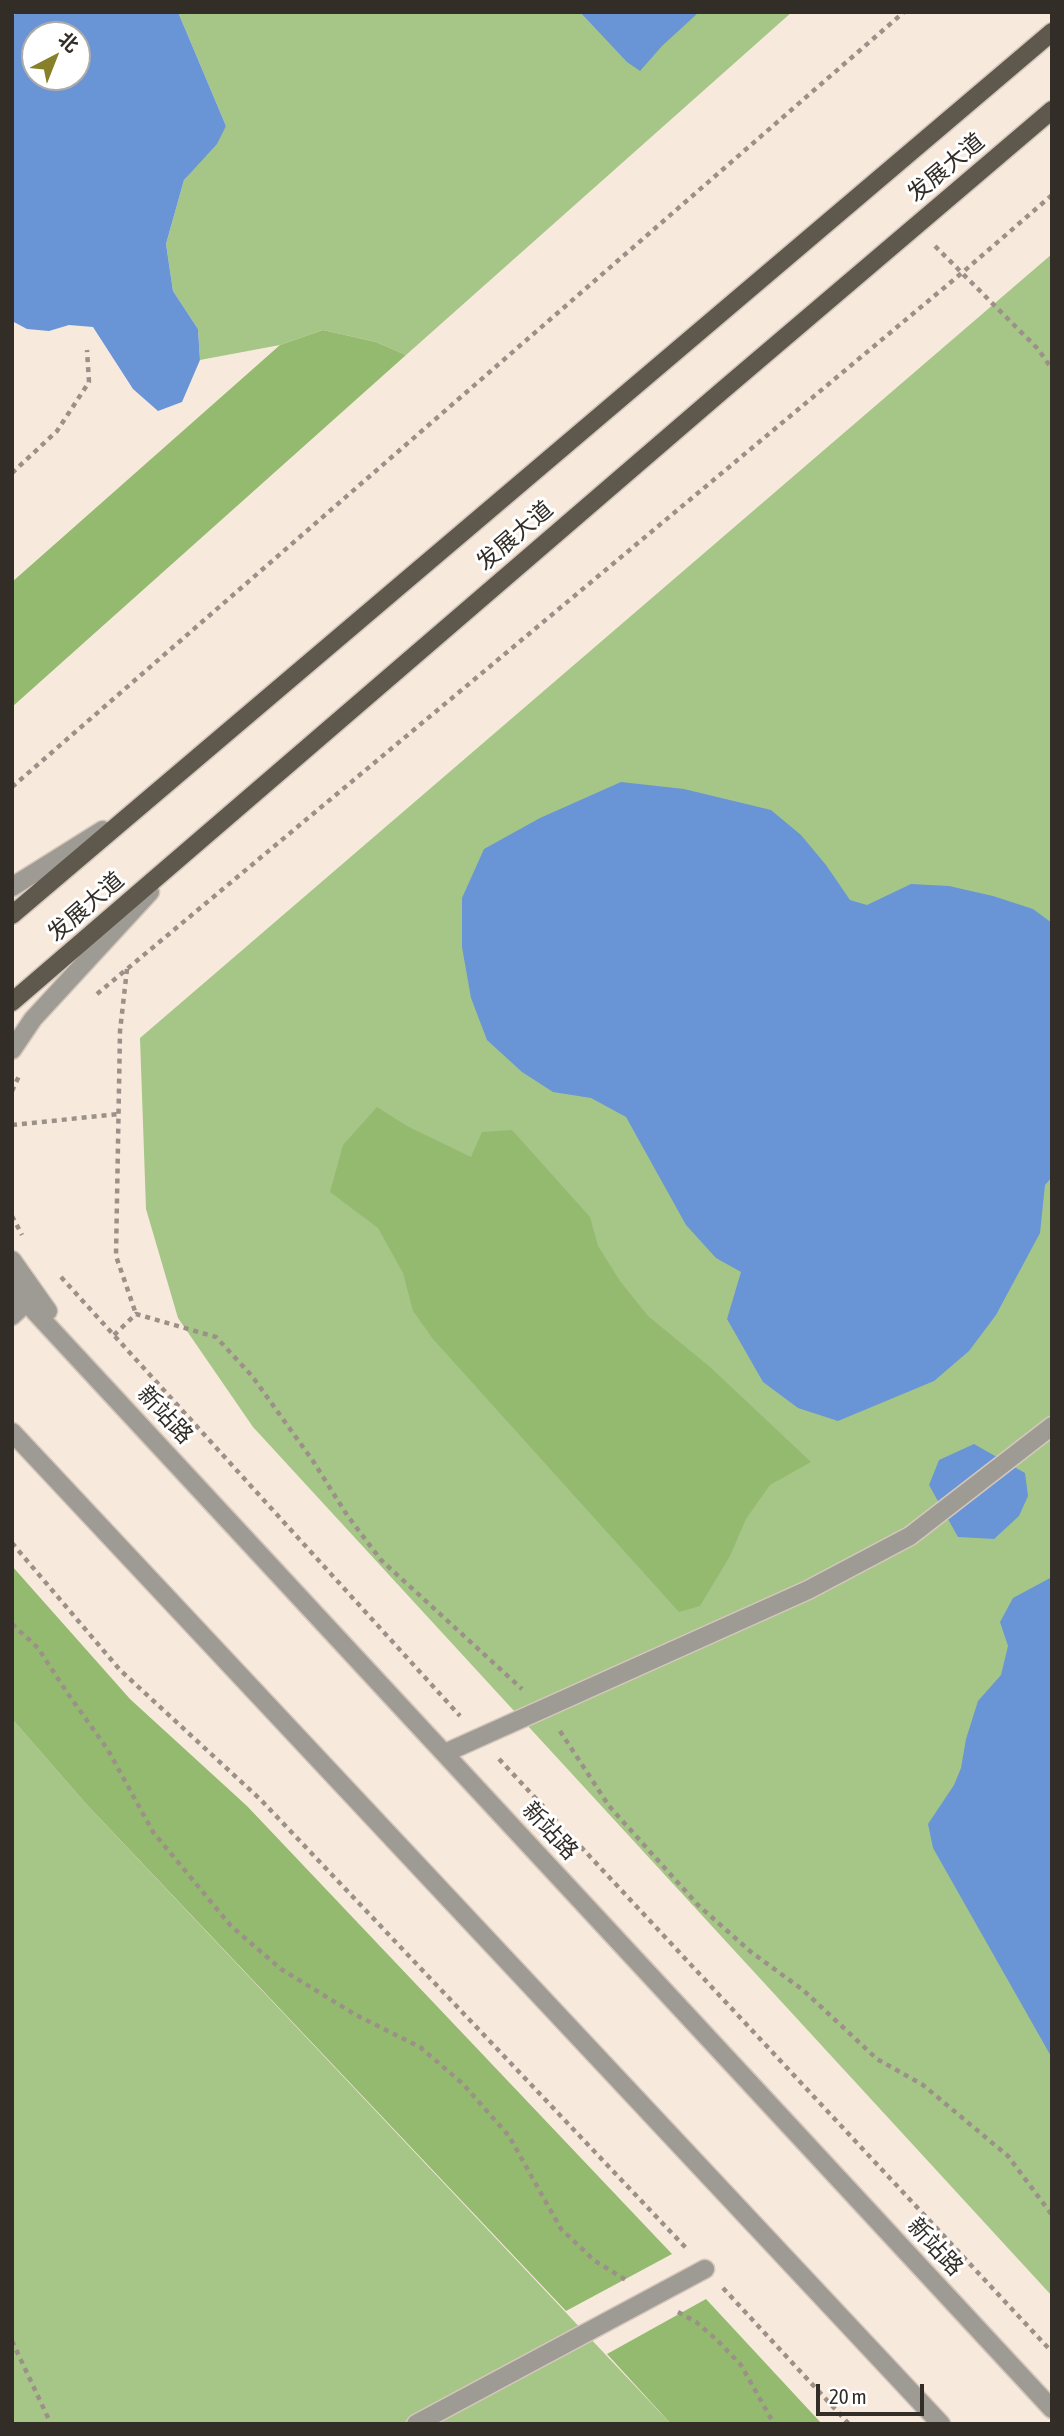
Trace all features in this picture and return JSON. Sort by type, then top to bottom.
[{"type":"main road","name":"发展大道","points":[[12,915],[1052,32]]},
{"type":"main road","name":"发展大道","points":[[12,1002],[1052,110]]},
{"type":"street","points":[[12,887],[144,803]]},
{"type":"street","points":[[12,1050],[33,1019],[186,852]]},
{"type":"street","points":[[12,1260],[112,1394]]},
{"type":"street","name":"新站路","points":[[12,1287],[1052,2409]]},
{"type":"street","points":[[12,1316],[27,1303]]},
{"type":"street","points":[[444,1753],[808,1590],[910,1536],[1052,1426]]},
{"type":"street","points":[[17,1438],[941,2424]]},
{"type":"street","points":[[416,2424],[705,2269]]},
{"type":"path","points":[[12,787],[904,12]]},
{"type":"path","points":[[96,995],[1052,195]]},
{"type":"path","points":[[915,227],[1038,349],[1052,369]]},
{"type":"path","points":[[12,473],[57,431],[89,382],[87,350]]},
{"type":"path","points":[[127,969],[120,1031],[116,1256],[136,1314]]},
{"type":"path","points":[[12,1091],[22,1071]]},
{"type":"path","points":[[12,1125],[119,1114]]},
{"type":"path","points":[[12,1216],[20,1233],[30,1243]]},
{"type":"path","points":[[58,1274],[480,1738],[1052,2352]]},
{"type":"path","points":[[114,1335],[136,1314]]},
{"type":"path","points":[[136,1314],[216,1337],[252,1376],[381,1560],[544,1709],[609,1806],[698,1905],[751,1952],[803,1990],[877,2059],[923,2085],[1008,2156],[1052,2215]]},
{"type":"path","points":[[12,1543],[120,1670],[261,1800],[849,2424]]},
{"type":"path","points":[[12,1624],[38,1647],[108,1750],[153,1832],[231,1926],[281,1969],[356,2015],[421,2047],[463,2084],[509,2136],[561,2229],[595,2260],[696,2322],[717,2340],[741,2365],[774,2424]]},
{"type":"path","points":[[12,2341],[51,2424]]},
{"type":"green space","points":[[178,12],[792,12],[406,355],[376,342],[323,330],[280,345],[200,360],[198,329],[173,291],[166,244],[184,180],[226,126]]},
{"type":"green space","points":[[1052,254],[1052,2296],[253,1427],[178,1318],[146,1209],[140,1038]]},
{"type":"green space","points":[[323,330],[376,342],[406,355],[12,707],[12,582],[280,345]]},
{"type":"green space","points":[[377,1107],[407,1126],[471,1157],[482,1132],[512,1130],[590,1217],[598,1246],[620,1281],[648,1316],[710,1367],[811,1462],[770,1485],[746,1519],[730,1556],[700,1606],[679,1612],[433,1339],[413,1311],[403,1273],[378,1228],[330,1192],[343,1145]]},
{"type":"green space","points":[[12,1566],[130,1699],[247,1806],[672,2254],[566,2311],[88,1806],[12,1719]]},
{"type":"green space","points":[[12,1719],[88,1806],[671,2424],[12,2424]]},
{"type":"green space","points":[[706,2299],[822,2424],[671,2424],[607,2354]]},
{"type":"water","points":[[18,12],[178,12],[226,126],[217,144],[184,180],[166,244],[173,291],[198,329],[200,360],[182,402],[158,411],[133,389],[93,327],[69,325],[49,331],[27,329],[12,321],[12,16]]},
{"type":"water","points":[[580,12],[699,12],[662,46],[640,71],[627,62]]},
{"type":"water","points":[[621,782],[684,789],[771,810],[801,835],[850,900],[867,905],[911,884],[949,886],[1033,909],[1052,923],[1052,1177],[1045,1185],[1040,1233],[996,1315],[969,1351],[934,1381],[838,1421],[798,1408],[763,1382],[727,1319],[741,1272],[716,1258],[686,1225],[626,1117],[591,1098],[553,1092],[522,1072],[487,1040],[471,998],[462,947],[462,898],[484,849],[540,818]]},
{"type":"water","points":[[974,1444],[1025,1473],[1028,1496],[1019,1516],[994,1539],[958,1537],[929,1485],[939,1460]]},
{"type":"water","points":[[1052,1577],[1052,2058],[933,1848],[928,1824],[954,1785],[961,1768],[966,1739],[978,1701],[1001,1675],[1008,1646],[1000,1622],[1013,1598]]}]
